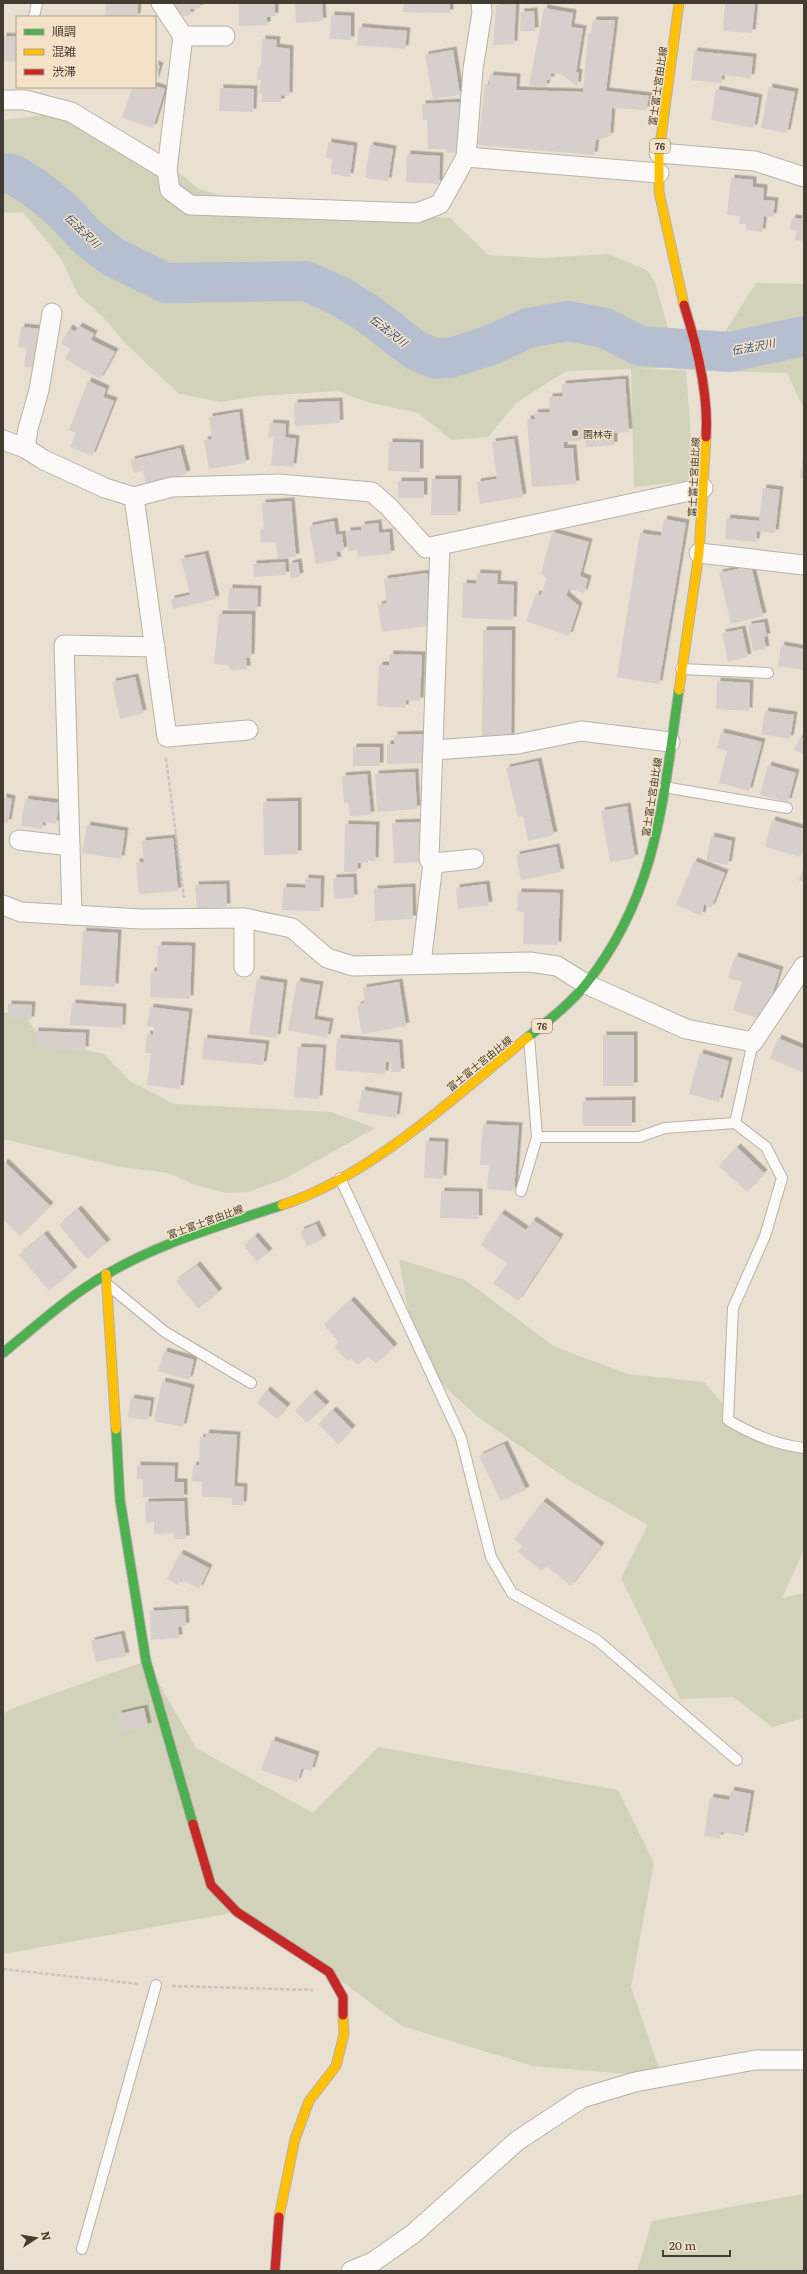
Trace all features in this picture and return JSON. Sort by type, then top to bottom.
[{"type":"main road","name":"富士富士宮由比線","points":[[3,1353],[52,1313],[136,1259],[204,1231],[301,1199],[358,1170],[404,1137],[551,1018],[586,984],[625,925],[645,878],[658,832],[670,742],[699,553],[703,488],[706,428],[704,393],[693,334],[679,288],[665,230],[659,192],[659,153],[679,3]]},
{"type":"main road","points":[[106,1279],[120,1500],[137,1614],[146,1661],[211,1885],[237,1912],[329,1972],[343,1997],[344,2034],[336,2066],[308,2101],[295,2139],[279,2215],[275,2271]]},
{"type":"street","points":[[161,3],[183,36],[167,170],[170,190],[190,204],[417,213],[440,204],[466,157],[474,69],[482,12],[481,3]]},
{"type":"street","points":[[183,36],[225,36]]},
{"type":"street","points":[[3,100],[26,93],[71,112],[167,170]]},
{"type":"street","points":[[659,153],[755,161],[804,177]]},
{"type":"street","points":[[466,157],[659,173]]},
{"type":"street","points":[[25,448],[28,428],[39,390],[52,313]]},
{"type":"street","points":[[3,440],[25,448],[44,460],[105,488],[134,497],[172,487],[263,485],[372,492],[389,507],[426,548],[703,488]]},
{"type":"street","points":[[134,497],[167,737],[248,730]]},
{"type":"street","points":[[421,964],[433,863],[430,859],[440,545]]},
{"type":"street","points":[[699,553],[804,565]]},
{"type":"street","points":[[72,915],[64,645],[155,647]]},
{"type":"street","points":[[434,750],[518,744],[581,731],[670,742]]},
{"type":"street","points":[[18,840],[70,846]]},
{"type":"street","points":[[433,863],[474,859]]},
{"type":"street","points":[[3,905],[21,912],[141,919],[186,917],[244,918],[292,928],[327,958],[353,966],[530,962],[557,966],[586,984],[686,1029],[754,1042],[804,966]]},
{"type":"street","points":[[244,918],[244,967]]},
{"type":"street","points":[[351,2271],[373,2262],[413,2234],[517,2141],[582,2098],[635,2082],[755,2060],[804,2060]]},
{"type":"lane","points":[[34,16],[37,3]]},
{"type":"lane","points":[[682,669],[768,673]]},
{"type":"lane","points":[[664,787],[787,808]]},
{"type":"lane","points":[[521,1191],[537,1137],[529,1036]]},
{"type":"lane","points":[[735,1123],[754,1042]]},
{"type":"lane","points":[[537,1137],[639,1137],[665,1128],[735,1123],[766,1147],[782,1178],[764,1236],[733,1308],[728,1420],[745,1431],[789,1446],[804,1448]]},
{"type":"lane","points":[[340,1178],[461,1438],[491,1557],[512,1593],[597,1640],[737,1760]]},
{"type":"lane","points":[[106,1279],[165,1332],[251,1383]]},
{"type":"lane","points":[[82,2249],[156,1985]]},
{"type":"path","points":[[167,737],[166,757],[186,917]]},
{"type":"green space","points":[[71,112],[149,148],[199,189],[255,207],[333,210],[450,218],[488,255],[542,258],[609,254],[648,271],[655,282],[679,367],[640,369],[686,370],[693,464],[688,481],[634,487],[631,369],[566,371],[516,403],[488,437],[452,440],[418,413],[367,402],[338,391],[259,396],[221,402],[179,394],[125,343],[102,316],[78,295],[62,260],[23,212],[3,213],[3,120]]},
{"type":"green space","points":[[756,283],[804,284],[804,409],[787,373],[727,371],[726,330]]},
{"type":"green space","points":[[3,1012],[25,1017],[49,1048],[85,1050],[104,1054],[130,1081],[174,1104],[331,1112],[375,1128],[286,1178],[249,1192],[226,1193],[195,1185],[168,1173],[121,1167],[3,1139]]},
{"type":"green space","points":[[399,1259],[465,1280],[555,1347],[628,1374],[704,1382],[750,1436],[804,1446],[804,1550],[782,1598],[804,1593],[804,1718],[772,1727],[733,1697],[680,1699],[621,1578],[648,1525],[569,1480],[479,1418],[446,1388],[415,1348]]},
{"type":"green space","points":[[146,1661],[196,1748],[313,1813],[378,1747],[618,1790],[654,1863],[631,1987],[662,2077],[533,2066],[402,2026],[329,1972],[237,1912],[3,1954],[3,1714],[13,1708]]},
{"type":"green space","points":[[804,2194],[804,2271],[637,2271],[652,2221]]},
{"type":"building","points":[[106,3],[138,3],[137,16],[105,16]]},
{"type":"building","points":[[173,3],[199,3],[200,8],[190,9],[191,15],[183,16]]},
{"type":"building","points":[[239,3],[275,3],[275,16],[267,17],[267,25],[239,26]]},
{"type":"building","points":[[295,3],[322,3],[323,21],[296,23]]},
{"type":"building","points":[[404,3],[450,3],[450,13],[403,12]]},
{"type":"building","points":[[725,3],[755,3],[752,33],[723,31]]},
{"type":"building","points":[[516,4],[514,44],[493,45],[496,5]]},
{"type":"building","points":[[544,8],[573,13],[571,27],[583,29],[576,72],[579,73],[577,86],[561,74],[551,73],[551,80],[547,80],[546,87],[529,85]]},
{"type":"building","points":[[534,11],[535,31],[520,31],[521,12]]},
{"type":"building","points":[[331,15],[351,16],[351,40],[330,39]]},
{"type":"building","points":[[593,20],[615,20],[606,91],[649,96],[646,110],[612,108],[610,136],[596,140],[594,155],[478,145],[485,84],[489,85],[490,75],[517,77],[516,90],[583,92],[588,34],[591,33]]},
{"type":"building","points":[[359,27],[407,31],[405,49],[357,45]]},
{"type":"building","points":[[3,36],[16,37],[16,62],[3,61]]},
{"type":"building","points":[[262,39],[277,40],[276,47],[290,49],[289,96],[281,95],[281,102],[261,102],[263,94],[259,94],[261,80],[257,80],[258,68],[261,67]]},
{"type":"building","points":[[453,50],[460,95],[433,99],[425,55]]},
{"type":"building","points":[[694,51],[753,57],[751,78],[722,75],[721,83],[691,80]]},
{"type":"building","points":[[156,64],[160,66],[156,79]]},
{"type":"building","points":[[156,86],[165,89],[153,128],[122,118],[132,88],[156,88]]},
{"type":"building","points":[[769,87],[795,92],[787,133],[761,128]]},
{"type":"building","points":[[220,88],[254,89],[253,112],[219,111]]},
{"type":"building","points":[[716,89],[759,98],[754,128],[711,120]]},
{"type":"building","points":[[460,102],[463,152],[446,153],[445,149],[428,149],[427,120],[423,120],[422,104]]},
{"type":"building","points":[[328,142],[354,146],[350,177],[331,174],[332,158],[326,158]]},
{"type":"building","points":[[370,145],[393,149],[388,181],[365,178]]},
{"type":"building","points":[[407,154],[440,156],[439,184],[406,182]]},
{"type":"building","points":[[731,178],[753,180],[753,187],[764,188],[763,200],[775,201],[773,217],[764,216],[762,232],[746,230],[746,224],[739,224],[740,216],[727,215]]},
{"type":"building","points":[[803,209],[804,241],[795,240],[797,230],[790,229],[792,218],[802,219]]},
{"type":"building","points":[[79,326],[94,334],[91,340],[115,352],[100,379],[65,359],[70,349],[61,344],[69,328],[75,332]]},
{"type":"building","points":[[21,327],[41,329],[37,368],[24,367],[27,348],[18,347]]},
{"type":"building","name":"園林寺","points":[[625,379],[629,432],[614,433],[614,445],[586,447],[585,440],[564,442],[564,448],[573,448],[576,484],[532,487],[527,419],[535,419],[534,413],[550,412],[549,397],[563,396],[562,384]]},
{"type":"building","points":[[88,381],[106,389],[103,397],[114,401],[92,456],[70,447],[76,433],[69,430]]},
{"type":"building","points":[[339,401],[340,423],[295,426],[294,403]]},
{"type":"building","points":[[239,412],[246,463],[209,469],[204,440],[212,439],[209,417]]},
{"type":"building","points":[[270,423],[286,424],[285,437],[296,439],[293,467],[271,465],[274,436],[268,438]]},
{"type":"building","points":[[514,439],[523,497],[480,504],[477,482],[497,479],[492,442]]},
{"type":"building","points":[[389,442],[420,443],[420,472],[388,471]]},
{"type":"building","points":[[180,448],[187,474],[146,485],[143,471],[134,473],[131,460]]},
{"type":"building","points":[[803,456],[804,478],[800,478]]},
{"type":"building","points":[[432,479],[458,479],[457,515],[431,515]]},
{"type":"building","points":[[398,481],[424,481],[424,498],[398,498]]},
{"type":"building","points":[[763,488],[780,490],[775,533],[757,531],[756,542],[725,539],[727,518],[759,521]]},
{"type":"building","points":[[291,501],[296,557],[278,558],[276,542],[261,543],[260,529],[264,529],[262,503]]},
{"type":"building","points":[[664,519],[686,523],[659,684],[617,677],[640,533],[661,536]]},
{"type":"building","points":[[334,521],[336,535],[342,534],[344,550],[336,552],[338,560],[316,564],[309,526]]},
{"type":"building","points":[[378,523],[379,533],[389,532],[391,554],[358,557],[357,550],[348,551],[347,531],[362,530],[361,525]]},
{"type":"building","points":[[552,532],[589,542],[580,576],[588,579],[584,593],[569,589],[566,595],[579,606],[569,636],[526,621],[536,594],[541,595],[547,578],[541,574]]},
{"type":"building","points":[[205,554],[216,599],[173,609],[171,599],[190,595],[181,559]]},
{"type":"building","points":[[285,562],[286,575],[254,577],[253,564]]},
{"type":"building","points":[[298,562],[300,576],[291,579],[289,564]]},
{"type":"building","points":[[751,566],[763,616],[731,624],[719,573]]},
{"type":"building","points":[[427,573],[434,625],[382,632],[378,605],[387,603],[384,579]]},
{"type":"building","points":[[477,573],[498,574],[497,584],[514,585],[513,620],[462,618],[463,583],[476,584]]},
{"type":"building","points":[[229,588],[258,589],[257,610],[228,609]]},
{"type":"building","points":[[219,614],[252,614],[251,657],[246,658],[247,669],[230,670],[228,665],[214,664]]},
{"type":"building","points":[[764,622],[767,637],[764,637],[766,649],[753,651],[748,625]]},
{"type":"building","points":[[742,629],[748,657],[728,662],[722,633]]},
{"type":"building","points":[[483,630],[512,630],[511,737],[482,737]]},
{"type":"building","points":[[781,645],[804,649],[804,670],[778,666]]},
{"type":"building","points":[[390,654],[422,655],[420,701],[406,700],[405,708],[377,706],[379,665],[389,665]]},
{"type":"building","points":[[135,677],[143,713],[120,719],[112,682]]},
{"type":"building","points":[[717,681],[750,683],[749,711],[716,709]]},
{"type":"building","points":[[765,711],[794,715],[790,739],[761,734]]},
{"type":"building","points":[[721,732],[762,742],[749,791],[719,783],[727,751],[717,748]]},
{"type":"building","points":[[424,734],[425,763],[387,764],[387,744],[394,744],[394,735]]},
{"type":"building","points":[[800,737],[804,739],[804,754],[794,750]]},
{"type":"building","points":[[353,747],[380,747],[380,766],[353,766]]},
{"type":"building","points":[[538,761],[554,835],[528,841],[523,816],[518,817],[506,768]]},
{"type":"building","points":[[768,765],[796,773],[788,802],[760,795]]},
{"type":"building","points":[[415,772],[417,809],[377,812],[375,774]]},
{"type":"building","points":[[367,774],[371,815],[350,816],[348,803],[344,803],[342,776]]},
{"type":"building","points":[[3,797],[12,799],[8,823],[3,822]]},
{"type":"building","points":[[25,799],[59,803],[56,824],[43,822],[42,829],[21,826]]},
{"type":"building","points":[[298,801],[298,854],[264,855],[263,802]]},
{"type":"building","points":[[627,806],[635,858],[610,862],[601,811]]},
{"type":"building","points":[[772,820],[804,829],[804,847],[801,857],[765,847]]},
{"type":"building","points":[[420,822],[421,862],[394,863],[392,823]]},
{"type":"building","points":[[345,824],[376,825],[375,861],[368,860],[368,863],[358,863],[357,872],[344,872]]},
{"type":"building","points":[[87,825],[125,831],[121,859],[82,853]]},
{"type":"building","points":[[711,836],[732,841],[728,865],[706,861]]},
{"type":"building","points":[[173,838],[178,891],[139,894],[136,862],[144,862],[142,841]]},
{"type":"building","points":[[556,847],[561,872],[521,880],[516,855]]},
{"type":"building","points":[[694,861],[725,873],[711,908],[704,904],[702,916],[676,905]]},
{"type":"building","points":[[804,864],[804,882],[799,881]]},
{"type":"building","points":[[353,877],[354,898],[334,899],[333,878]]},
{"type":"building","points":[[305,878],[321,879],[320,911],[282,910],[283,887],[305,888]]},
{"type":"building","points":[[226,884],[227,907],[197,908],[195,885]]},
{"type":"building","points":[[486,884],[489,905],[458,909],[456,888]]},
{"type":"building","points":[[412,887],[413,919],[375,921],[374,889]]},
{"type":"building","points":[[518,892],[560,893],[558,945],[523,944],[524,912],[517,911]]},
{"type":"building","points":[[83,931],[118,933],[115,987],[80,985]]},
{"type":"building","points":[[158,945],[192,946],[190,999],[150,997],[151,971],[157,971]]},
{"type":"building","points":[[735,956],[780,970],[764,1020],[733,1010],[742,982],[728,978]]},
{"type":"building","points":[[257,979],[284,983],[277,1038],[249,1034]]},
{"type":"building","points":[[297,981],[320,985],[314,1019],[330,1022],[327,1038],[288,1030]]},
{"type":"building","points":[[399,982],[406,1026],[362,1034],[357,1006],[365,1002],[363,988]]},
{"type":"building","points":[[72,1003],[123,1007],[122,1028],[70,1025]]},
{"type":"building","points":[[8,1004],[32,1005],[31,1020],[8,1019]]},
{"type":"building","points":[[150,1007],[189,1012],[180,1089],[147,1085],[151,1053],[145,1053],[147,1034],[153,1035],[154,1027],[147,1026]]},
{"type":"building","points":[[35,1031],[86,1033],[85,1050],[35,1048]]},
{"type":"building","points":[[603,1035],[634,1035],[634,1086],[603,1086]]},
{"type":"building","points":[[204,1038],[266,1044],[263,1065],[202,1059]]},
{"type":"building","points":[[337,1038],[399,1043],[401,1072],[391,1072],[391,1062],[386,1062],[385,1074],[335,1070]]},
{"type":"building","points":[[778,1038],[804,1049],[804,1073],[770,1058]]},
{"type":"building","points":[[298,1047],[323,1048],[319,1099],[294,1097]]},
{"type":"building","points":[[700,1053],[729,1061],[719,1102],[689,1094]]},
{"type":"building","points":[[362,1090],[399,1096],[396,1118],[358,1112]]},
{"type":"building","points":[[632,1100],[632,1126],[583,1126],[582,1101]]},
{"type":"building","points":[[483,1124],[519,1126],[514,1191],[487,1189],[489,1165],[480,1165]]},
{"type":"building","points":[[426,1141],[445,1142],[443,1179],[424,1178]]},
{"type":"building","points":[[737,1147],[764,1173],[747,1192],[719,1166]]},
{"type":"building","points":[[5,1162],[50,1206],[20,1236],[3,1219],[3,1164]]},
{"type":"building","points":[[441,1191],[479,1192],[479,1219],[440,1218]]},
{"type":"building","points":[[78,1209],[107,1243],[87,1259],[59,1225]]},
{"type":"building","points":[[501,1213],[526,1230],[533,1220],[560,1238],[518,1301],[493,1284],[507,1263],[481,1245]]},
{"type":"building","points":[[316,1224],[323,1239],[307,1246],[300,1231]]},
{"type":"building","points":[[44,1234],[74,1270],[49,1291],[19,1255]]},
{"type":"building","points":[[255,1236],[269,1252],[257,1262],[244,1246]]},
{"type":"building","points":[[197,1265],[219,1292],[198,1309],[176,1281]]},
{"type":"building","points":[[351,1300],[394,1347],[376,1364],[368,1356],[358,1365],[351,1358],[348,1361],[334,1347],[339,1342],[324,1325]]},
{"type":"building","points":[[164,1351],[194,1360],[189,1380],[158,1371]]},
{"type":"building","points":[[162,1381],[191,1388],[183,1427],[154,1421]]},
{"type":"building","points":[[267,1390],[287,1407],[277,1419],[257,1403]]},
{"type":"building","points":[[313,1393],[326,1405],[307,1423],[295,1411]]},
{"type":"building","points":[[131,1398],[151,1401],[148,1420],[128,1417]]},
{"type":"building","points":[[333,1410],[352,1429],[338,1444],[318,1424]]},
{"type":"building","points":[[206,1433],[237,1435],[234,1486],[244,1487],[243,1505],[232,1505],[232,1498],[202,1497],[202,1482],[192,1481],[193,1465],[199,1465],[200,1437],[205,1438]]},
{"type":"building","points":[[504,1444],[526,1490],[501,1501],[479,1456]]},
{"type":"building","points":[[137,1465],[175,1466],[174,1482],[184,1482],[184,1498],[143,1497],[143,1479],[137,1479]]},
{"type":"building","points":[[184,1501],[186,1539],[174,1539],[173,1533],[154,1534],[154,1522],[146,1523],[145,1502]]},
{"type":"building","points":[[543,1501],[601,1546],[571,1586],[546,1566],[542,1571],[518,1552],[522,1546],[514,1539]]},
{"type":"building","points":[[180,1553],[209,1568],[199,1589],[181,1579],[178,1585],[167,1579]]},
{"type":"building","points":[[185,1609],[186,1626],[178,1627],[179,1638],[151,1640],[150,1611]]},
{"type":"building","points":[[121,1634],[126,1656],[96,1662],[91,1641]]},
{"type":"building","points":[[144,1708],[148,1726],[122,1732],[118,1714]]},
{"type":"building","points":[[272,1740],[316,1755],[311,1771],[302,1768],[297,1782],[261,1770]]},
{"type":"building","points":[[731,1790],[751,1794],[744,1836],[721,1832],[720,1838],[704,1836],[710,1797],[729,1800]]},
{"type":"waterway","name":"伝法沢川","points":[[3,174],[12,174],[34,187],[62,210],[88,238],[113,257],[166,283],[306,281],[337,295],[366,312],[415,350],[436,359],[454,357],[491,345],[528,328],[568,321],[605,328],[640,346],[730,352],[804,336]]},
{"type":"traffic: fast","points":[[528,1037],[566,1005],[586,984],[610,950],[629,915],[643,880],[654,844],[662,807],[679,690]]},
{"type":"traffic: fast","points":[[3,1353],[80,1291],[107,1274],[171,1243],[282,1205]]},
{"type":"traffic: fast","points":[[116,1429],[120,1500],[146,1661],[193,1824]]},
{"type":"traffic: slow","points":[[679,3],[659,153],[659,192],[684,305]]},
{"type":"traffic: slow","points":[[679,690],[699,553],[706,437]]},
{"type":"traffic: slow","points":[[282,1205],[315,1192],[348,1175],[380,1155],[442,1108],[528,1037]]},
{"type":"traffic: slow","points":[[106,1274],[116,1429]]},
{"type":"traffic: slow","points":[[279,2217],[295,2139],[309,2101],[336,2066],[344,2034],[343,2015]]},
{"type":"traffic: jam","points":[[684,305],[697,353],[704,387],[706,404],[706,437]]},
{"type":"traffic: jam","points":[[193,1824],[211,1885],[237,1912],[329,1972],[343,1997],[343,2015]]},
{"type":"traffic: jam","points":[[275,2271],[279,2217]]},
{"type":"place","name":"園林寺","points":[[575,433]]}]
